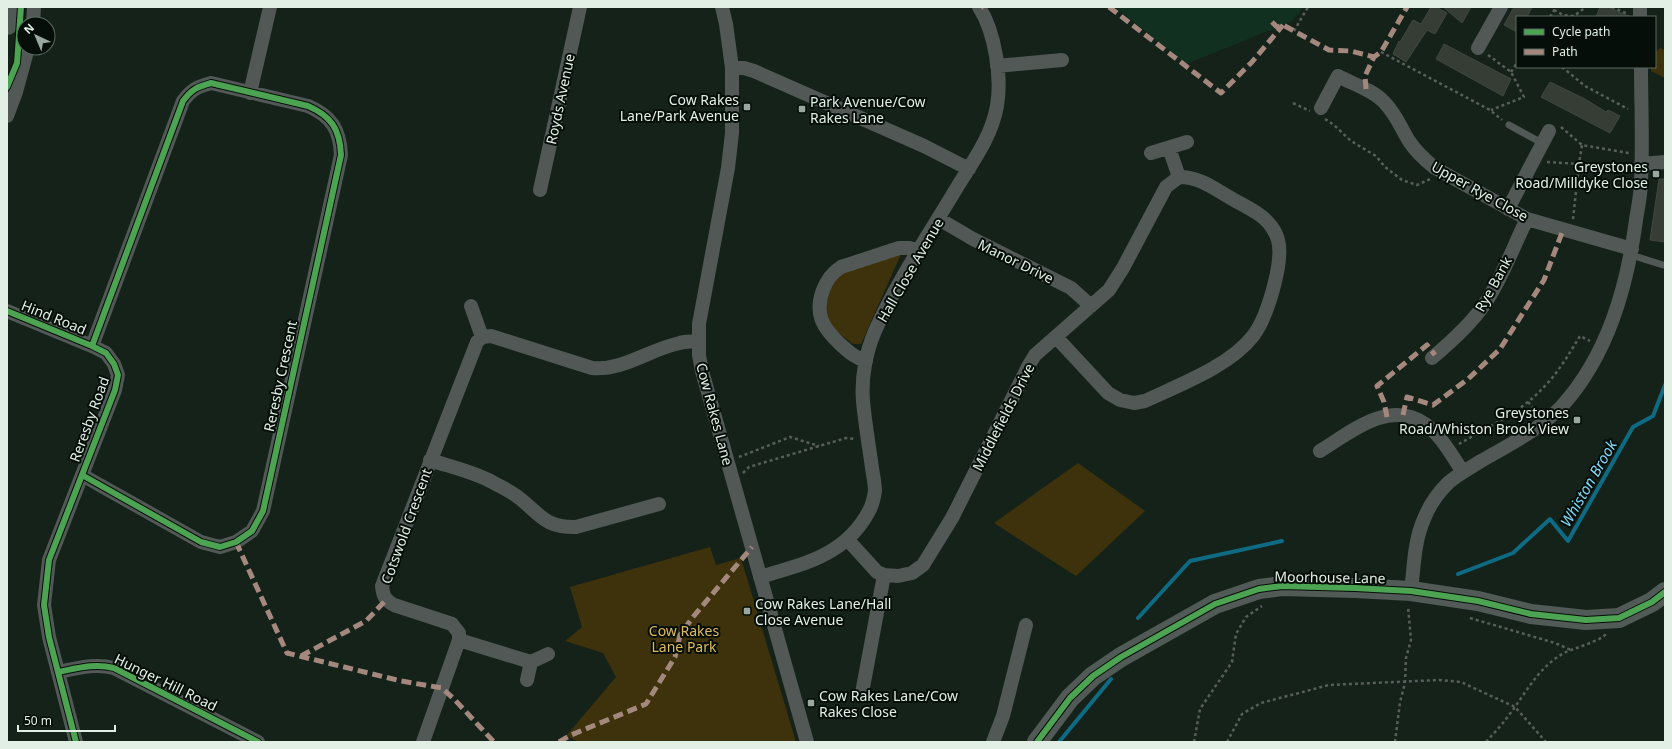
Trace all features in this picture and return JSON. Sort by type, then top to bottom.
[{"type":"main road","points":[[7,24],[9,7]]},
{"type":"street","points":[[92,346],[183,101],[192,90],[211,83],[250,93],[270,7]]},
{"type":"street","name":"Royds Avenue","points":[[540,190],[580,7]]},
{"type":"street","name":"Cow Rakes Lane","points":[[722,7],[732,68],[732,133],[728,168],[698,324],[698,342],[702,371],[807,742]]},
{"type":"street","name":"Hall Close Avenue","points":[[760,577],[816,560],[833,551],[859,527],[870,509],[875,491],[863,399],[866,361],[873,338],[886,308],[918,251],[939,219],[980,149],[991,126],[997,106],[997,66],[990,34],[980,7]]},
{"type":"street","points":[[1478,48],[1501,7]]},
{"type":"street","points":[[7,116],[16,92],[26,56]]},
{"type":"street","points":[[997,66],[1062,60]]},
{"type":"street","points":[[732,68],[744,68],[754,71],[924,146],[969,169]]},
{"type":"street","points":[[1406,591],[1417,540],[1432,503],[1447,484],[1463,472],[1536,429],[1544,422],[1566,400],[1580,381],[1609,331],[1622,291],[1632,252],[1641,182],[1641,68]]},
{"type":"street","name":"Upper Rye Close","points":[[1322,113],[1338,76],[1366,89],[1383,101],[1396,115],[1410,142],[1421,157],[1442,172],[1527,219],[1632,252]]},
{"type":"street","name":"Reresby Crescent","points":[[82,475],[201,542],[220,547],[236,542],[252,531],[262,511],[341,155],[340,141],[334,125],[322,112],[308,106],[250,93]]},
{"type":"street","points":[[1508,209],[1546,137]]},
{"type":"street","points":[[1151,154],[1187,142]]},
{"type":"street","points":[[1056,337],[1108,393],[1120,400],[1134,403],[1145,402],[1226,361],[1241,349],[1254,335],[1271,300],[1279,258],[1278,240],[1271,226],[1259,215],[1198,179],[1179,178],[1169,148]]},
{"type":"street","points":[[1641,160],[1665,162]]},
{"type":"street","name":"Middlefields Drive","points":[[884,575],[898,576],[912,573],[923,565],[952,518],[1028,365],[1035,355],[1108,290],[1124,268],[1166,187],[1179,178]]},
{"type":"street","name":"Manor Drive","points":[[939,219],[973,239],[1071,288],[1091,306]]},
{"type":"street","name":"Rye Bank","points":[[1432,358],[1453,340],[1484,305],[1495,286],[1527,219]]},
{"type":"street","points":[[866,361],[851,355],[834,338],[824,325],[818,304],[825,283],[830,276],[842,266],[899,248],[910,248],[918,251]]},
{"type":"street","points":[[471,306],[482,337],[491,336],[592,368],[603,369],[614,366],[678,343],[698,342]]},
{"type":"street","name":"Hind Road","points":[[7,311],[92,346]]},
{"type":"street","name":"Cotswold Crescent","points":[[458,640],[459,633],[452,624],[394,605],[386,600],[383,594],[382,586],[473,349],[482,337]]},
{"type":"street","name":"Reresby Road","points":[[76,742],[49,637],[44,605],[45,584],[49,560],[115,390],[118,375],[114,364],[106,353],[92,346]]},
{"type":"street","points":[[1320,451],[1366,422],[1376,418],[1397,415],[1412,417],[1426,424],[1436,434],[1463,472]]},
{"type":"street","points":[[430,460],[493,482],[517,496],[542,518],[554,525],[564,527],[576,527],[659,504]]},
{"type":"street","points":[[847,539],[877,572],[884,575],[862,693]]},
{"type":"street","name":"Moorhouse Lane","points":[[1037,742],[1070,698],[1093,676],[1121,657],[1215,604],[1259,589],[1282,586],[1406,591],[1478,601],[1531,614],[1586,620],[1619,618],[1652,602],[1665,592]]},
{"type":"street","points":[[993,742],[1003,716],[1026,625]]},
{"type":"street","points":[[423,742],[458,640],[531,662],[548,654]]},
{"type":"street","points":[[527,680],[531,662]]},
{"type":"street","name":"Hunger Hill Road","points":[[58,672],[90,666],[104,665],[114,668],[258,742]]},
{"type":"lane","points":[[1509,124],[1546,137]]},
{"type":"lane","points":[[1632,252],[1663,265]]},
{"type":"path","points":[[1294,31],[1308,7]]},
{"type":"path","points":[[1551,16],[1556,7]]},
{"type":"path","points":[[1554,10],[1563,15],[1574,16],[1586,7]]},
{"type":"path","points":[[1612,7],[1632,16]]},
{"type":"path","points":[[1478,48],[1511,72],[1524,97],[1490,110]]},
{"type":"path","points":[[1381,52],[1490,110],[1509,124]]},
{"type":"path","points":[[1511,72],[1516,65]]},
{"type":"path","points":[[1563,68],[1584,86],[1641,116]]},
{"type":"path","points":[[1322,113],[1351,141],[1376,156],[1385,167],[1402,180],[1417,185],[1442,172]]},
{"type":"path","points":[[1546,137],[1554,122],[1564,128],[1573,138],[1582,144],[1641,160]]},
{"type":"path","points":[[1571,232],[1582,144]]},
{"type":"path","points":[[1533,161],[1579,164]]},
{"type":"path","points":[[1448,451],[1526,404],[1543,389],[1563,364],[1580,336],[1601,346]]},
{"type":"path","points":[[727,461],[790,437],[820,446]]},
{"type":"path","points":[[734,484],[749,466],[846,438],[868,440]]},
{"type":"path","points":[[1395,742],[1400,702],[1405,683],[1406,658],[1411,640],[1406,591]]},
{"type":"path","points":[[1194,742],[1200,709],[1232,662],[1236,634],[1246,617],[1266,604]]},
{"type":"path","points":[[1466,616],[1555,643],[1571,650]]},
{"type":"path","points":[[1486,742],[1515,707],[1538,673],[1564,653],[1603,638],[1608,632],[1605,619]]},
{"type":"path","points":[[1227,742],[1242,714],[1261,703],[1329,685],[1405,683],[1439,680],[1461,682],[1515,707],[1546,742]]},
{"type":"shaded area","points":[[1115,7],[1304,7],[1291,22],[1186,64]]},
{"type":"green space","points":[[1660,48],[1665,50],[1665,78],[1651,71],[1651,68],[1656,68],[1656,51]]},
{"type":"green space","points":[[902,252],[861,344],[853,344],[836,331],[824,312],[832,281],[842,272]]},
{"type":"green space","points":[[1078,463],[1145,511],[1076,576],[994,523]]},
{"type":"green space","name":"Cow Rakes Lane Park","points":[[710,547],[716,565],[741,558],[796,742],[579,742],[566,736],[616,677],[603,653],[565,641],[582,627],[570,587]]},
{"type":"building","points":[[1431,7],[1436,7],[1447,13],[1435,34],[1427,30],[1406,62],[1393,54],[1399,41],[1400,42],[1413,20],[1421,24]]},
{"type":"building","points":[[1443,7],[1471,7],[1462,23]]},
{"type":"building","points":[[1514,7],[1532,7],[1528,16],[1516,16],[1516,31],[1504,25]]},
{"type":"building","points":[[1600,7],[1608,7],[1629,16],[1596,16]]},
{"type":"building","points":[[1444,44],[1511,79],[1503,96],[1436,59]]},
{"type":"building","points":[[1550,82],[1585,99],[1606,112],[1608,110],[1620,116],[1610,133],[1541,97]]},
{"type":"building","points":[[1659,179],[1665,179],[1665,242],[1650,240]]},
{"type":"waterway","name":"Whiston Brook","points":[[1458,574],[1513,553],[1550,519],[1568,541],[1633,427],[1653,416],[1665,385]]},
{"type":"waterway","name":"Whiston Brook","points":[[1138,618],[1190,561],[1282,541]]},
{"type":"waterway","name":"Whiston Brook","points":[[1059,742],[1111,679]]},
{"type":"marked path","points":[[1109,7],[1221,93],[1252,62],[1283,25]]},
{"type":"marked path","points":[[1366,89],[1365,76],[1374,57],[1381,52],[1407,7]]},
{"type":"marked path","points":[[1272,22],[1277,27],[1283,25],[1329,50],[1351,51],[1374,57]]},
{"type":"marked path","points":[[1403,415],[1407,397],[1433,405],[1468,379],[1500,349],[1544,280],[1563,230]]},
{"type":"marked path","points":[[1387,417],[1384,402],[1377,386],[1427,345],[1435,355]]},
{"type":"marked path","points":[[236,542],[287,653],[401,681],[442,688],[494,742]]},
{"type":"marked path","points":[[559,742],[571,735],[646,704],[675,657],[680,635],[693,617],[752,547]]},
{"type":"marked path","points":[[301,656],[366,621],[386,600]]},
{"type":"cycle path","points":[[7,87],[17,63],[21,7]]},
{"type":"cycle path","points":[[82,475],[201,542],[220,547],[236,542],[252,531],[263,511],[341,155],[339,138],[333,124],[323,114],[308,106],[211,83],[198,87],[192,91],[183,101],[92,346]]},
{"type":"cycle path","points":[[7,311],[106,353],[114,364],[118,375],[115,390],[49,560],[44,605],[49,637],[76,742]]},
{"type":"cycle path","points":[[1037,742],[1070,698],[1093,676],[1121,657],[1215,604],[1259,589],[1282,586],[1411,591],[1478,601],[1531,614],[1586,620],[1619,618],[1652,602],[1665,592]]},
{"type":"cycle path","points":[[58,672],[93,666],[114,668],[258,742]]},
{"type":"place","name":"Cow Rakes Lane/Park Avenue","points":[[747,107]]},
{"type":"place","name":"Park Avenue/Cow Rakes Lane","points":[[802,109]]},
{"type":"place","name":"Greystones Road/Milldyke Close","points":[[1656,174]]},
{"type":"place","name":"Greystones Road/Whiston Brook View","points":[[1577,420]]},
{"type":"place","name":"Cow Rakes Lane/Hall Close Avenue","points":[[747,611]]},
{"type":"place","name":"Cow Rakes Lane/Cow Rakes Close","points":[[811,703]]}]
